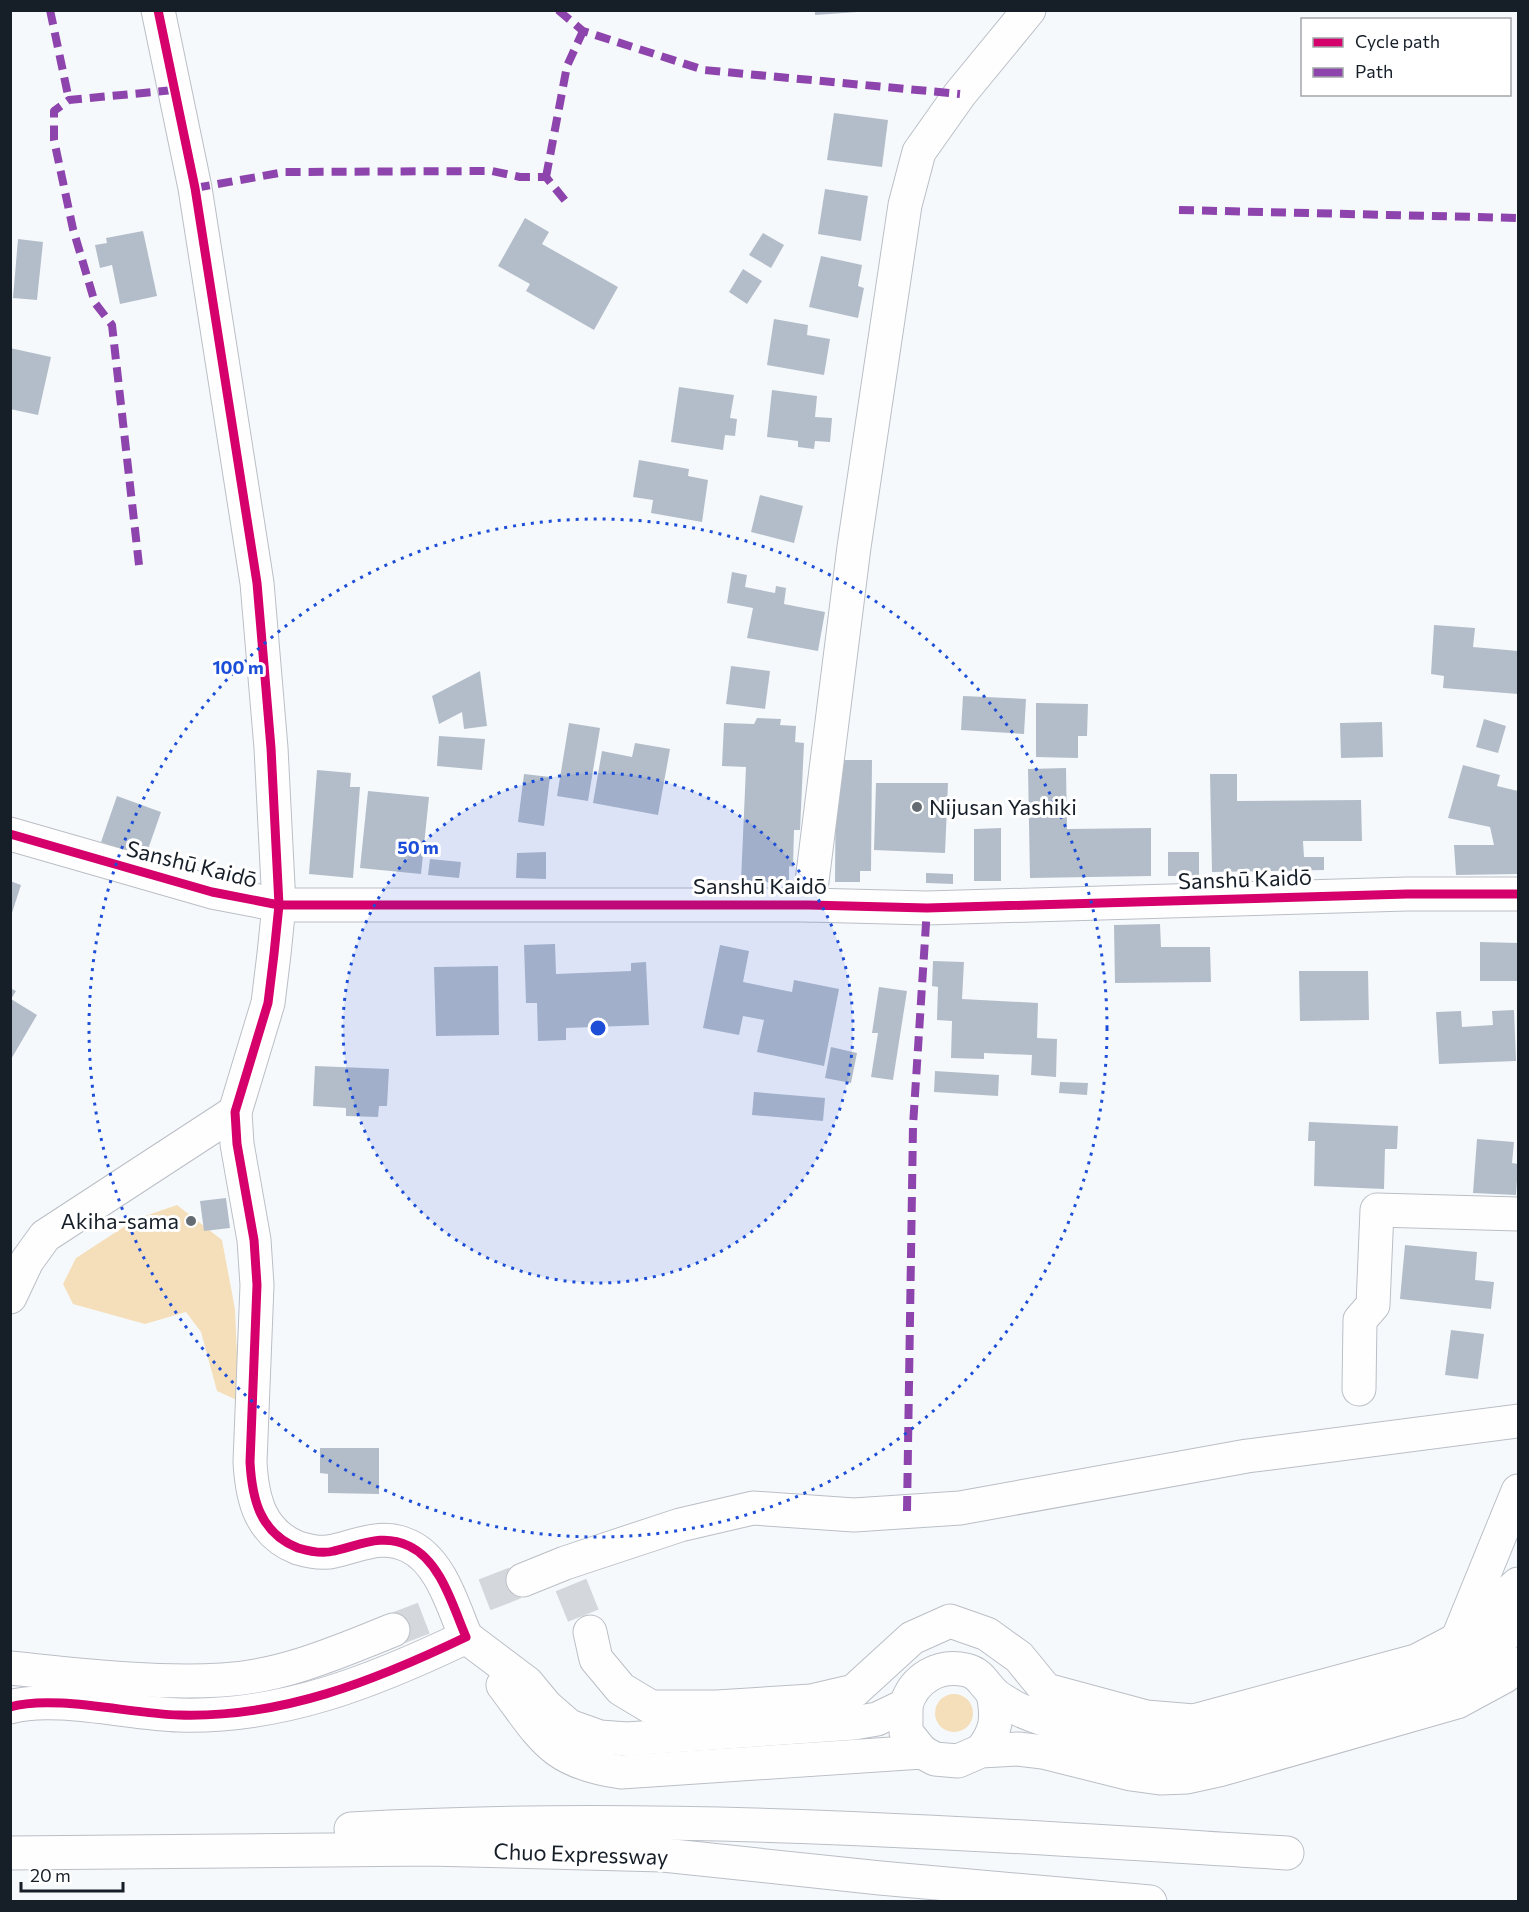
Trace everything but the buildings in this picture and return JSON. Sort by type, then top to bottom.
[{"type":"main road","points":[[158,10],[195,188],[257,584],[271,748],[279,905],[268,1003],[235,1112],[237,1144],[255,1251],[257,1335],[250,1462],[251,1490],[260,1514],[271,1531],[287,1544],[306,1551],[331,1552],[386,1538],[410,1546],[430,1563],[445,1588],[466,1637],[538,1732],[558,1752],[589,1767],[621,1772],[922,1752]]},
{"type":"main road","points":[[809,905],[854,548],[905,205],[919,152],[960,94],[1029,10]]},
{"type":"main road","name":"Sanshū Kaidō","points":[[10,834],[212,892],[279,905],[809,905],[927,908],[1407,894],[1518,894]]},
{"type":"main road","points":[[10,1297],[27,1261],[45,1236],[235,1112]]},
{"type":"main road","points":[[1359,1389],[1360,1320],[1373,1305],[1377,1210],[1518,1214]]},
{"type":"main road","points":[[524,1580],[568,1574],[680,1525],[753,1508],[854,1515],[960,1508],[1247,1456],[1518,1421]]},
{"type":"main road","points":[[1458,1639],[1518,1491]]},
{"type":"main road","points":[[590,1632],[596,1659],[621,1689],[651,1707],[717,1707],[799,1702],[854,1691],[912,1638],[950,1621],[987,1634],[1018,1657],[1046,1690],[1146,1717],[1194,1722],[1416,1661],[1458,1639],[1518,1584]]},
{"type":"main road","points":[[1518,1622],[1494,1647],[1473,1663],[1450,1674],[1425,1683],[1198,1745],[1175,1748],[1143,1745],[1032,1716],[993,1693],[982,1678],[968,1670],[950,1668],[919,1680],[909,1693],[906,1705],[906,1732],[922,1752],[935,1759],[958,1761],[981,1751],[1018,1749],[1043,1752],[1131,1774],[1160,1778],[1187,1777],[1242,1764],[1457,1702],[1504,1676],[1518,1664]]},
{"type":"main road","points":[[10,1668],[124,1679],[223,1680],[280,1670],[328,1656],[393,1630]]},
{"type":"main road","points":[[466,1637],[527,1683],[546,1706],[569,1726],[600,1737],[627,1739],[854,1723],[877,1719],[906,1705]]},
{"type":"main road","points":[[10,1707],[45,1703],[212,1716],[266,1709],[301,1702],[369,1681],[466,1637]]},
{"type":"main road","points":[[981,1751],[991,1738],[997,1723],[993,1693]]},
{"type":"main road","points":[[179,1851],[273,1833],[422,1825],[631,1821],[888,1828],[1287,1853]]},
{"type":"main road","name":"Chuo Expressway","points":[[10,1853],[428,1849],[663,1855],[880,1878],[1150,1902]]},
{"type":"shaded area","points":[[177,1205],[222,1240],[235,1309],[239,1401],[217,1391],[201,1332],[186,1312],[145,1324],[73,1304],[63,1284],[76,1258],[136,1219]]},
{"type":"shaded area","points":[[954,1694],[967,1700],[973,1713],[967,1726],[954,1732],[941,1726],[935,1713],[941,1700]]},
{"type":"tunnel","points":[[393,1630],[523,1580]]},
{"type":"tunnel","points":[[571,1585],[590,1632]]},
{"type":"marked path","points":[[50,10],[69,100]]},
{"type":"marked path","points":[[558,10],[583,31],[704,70],[960,94]]},
{"type":"marked path","points":[[546,177],[567,66],[583,31]]},
{"type":"marked path","points":[[139,565],[112,325],[95,303],[73,229],[54,140],[54,111],[69,100],[174,90]]},
{"type":"marked path","points":[[195,188],[285,172],[492,171],[520,177],[546,177],[567,203]]},
{"type":"marked path","points":[[1179,210],[1518,218]]},
{"type":"marked path","points":[[907,1511],[913,1126],[927,908]]},
{"type":"cycle path","points":[[10,1707],[28,1704],[70,1704],[179,1715],[254,1710],[327,1694],[362,1682],[466,1637],[438,1573],[420,1553],[409,1546],[390,1540],[372,1541],[330,1552],[298,1548],[285,1542],[267,1524],[260,1513],[253,1489],[250,1462],[257,1285],[254,1240],[237,1144],[235,1112],[268,1003],[279,905],[271,748],[257,583],[195,188],[158,10]]},
{"type":"cycle path","points":[[10,834],[212,892],[279,905],[809,905],[927,908],[1407,894],[1518,894]]},
{"type":"place","name":"Nijusan Yashiki","points":[[917,807]]},
{"type":"place","name":"Akiha-sama","points":[[191,1221]]}]
